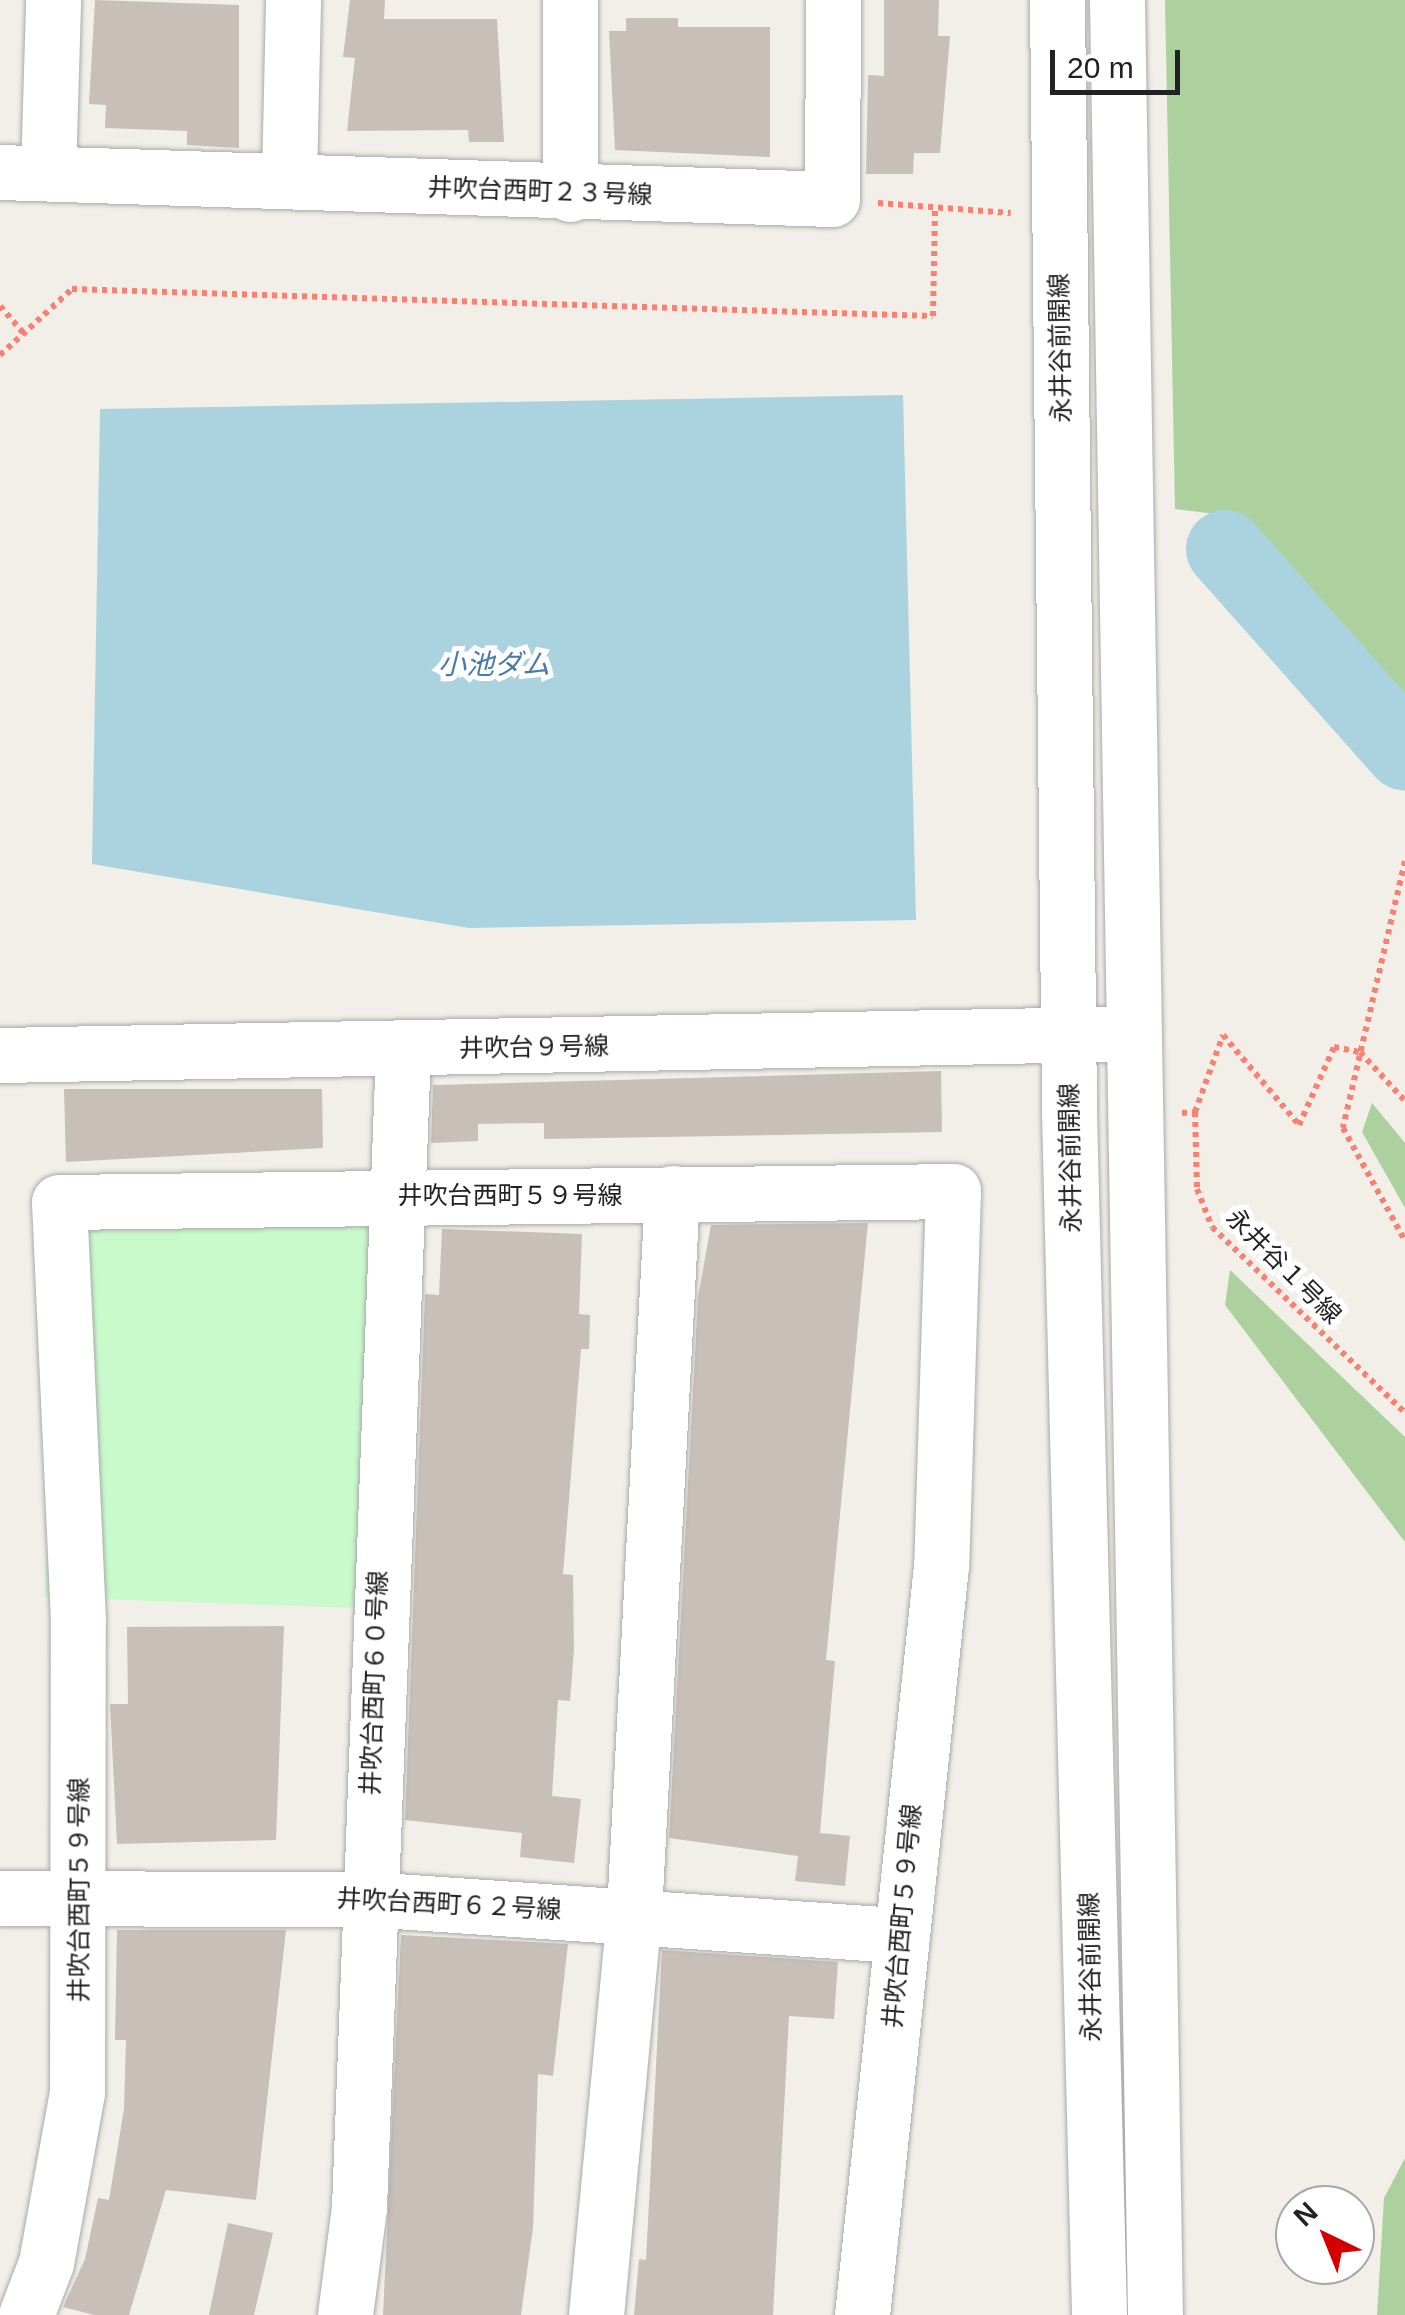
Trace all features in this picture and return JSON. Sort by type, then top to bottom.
[{"type":"street","name":"井吹台西町２３号線","points":[[53,0],[24,173],[289,180],[570,194],[832,199]]},
{"type":"street","points":[[289,180],[294,0]]},
{"type":"street","points":[[570,0],[570,194]]},
{"type":"street","points":[[832,0],[832,199]]},
{"type":"street","name":"永井谷前開線","points":[[1057,0],[1068,1037],[1099,2315]]},
{"type":"street","points":[[1117,0],[1141,1115],[1155,2315]]},
{"type":"street","name":"井吹台９号線","points":[[0,1054],[1068,1037],[1139,1030]]},
{"type":"street","name":"井吹台西町６０号線","points":[[345,2315],[359,2208],[366,1899],[392,1196],[403,1050]]},
{"type":"street","name":"井吹台西町５９号線","points":[[26,2315],[46,2263],[78,2093],[78,1620],[59,1202],[953,1191],[940,1566],[897,1935],[882,2160],[862,2315]]},
{"type":"street","points":[[596,2315],[634,1912],[672,1194]]},
{"type":"street","name":"井吹台西町６２号線","points":[[0,1898],[80,1894],[366,1899],[634,1912],[897,1935]]},
{"type":"path","points":[[832,199],[1059,217]]},
{"type":"path","points":[[0,355],[72,289],[933,316],[935,207]]},
{"type":"path","points":[[0,306],[24,334]]},
{"type":"path","points":[[1405,862],[1342,1128],[1405,1240]]},
{"type":"path","points":[[1141,1115],[1194,1112],[1223,1035],[1300,1125],[1334,1047],[1360,1052],[1405,1102]]},
{"type":"path","name":"永井谷１号線","points":[[1194,1112],[1197,1189],[1212,1227],[1405,1413]]},
{"type":"green space","points":[[1165,0],[1405,0],[1405,722],[1224,515],[1175,509]]},
{"type":"green space","points":[[1372,1103],[1405,1143],[1405,1208],[1362,1132]]},
{"type":"green space","points":[[59,1184],[392,1196],[378,1609],[45,1597]]},
{"type":"green space","points":[[1230,1270],[1405,1437],[1405,1542],[1225,1305]]},
{"type":"green space","points":[[1405,2158],[1405,2315],[1377,2315],[1384,2198]]},
{"type":"water","name":"小池ダム","points":[[903,395],[916,920],[469,928],[92,864],[100,409]]},
{"type":"building","points":[[95,0],[239,5],[239,148],[187,145],[187,131],[105,128],[106,105],[89,104]]},
{"type":"building","points":[[350,0],[385,0],[384,19],[497,19],[504,142],[469,142],[468,130],[347,131],[355,58],[343,57]]},
{"type":"building","points":[[884,0],[939,0],[938,36],[950,36],[940,153],[914,153],[913,174],[866,174],[868,75],[884,76]]},
{"type":"building","points":[[626,18],[678,18],[678,27],[770,27],[770,157],[615,150],[609,31],[626,31]]},
{"type":"building","points":[[941,1071],[942,1132],[544,1139],[544,1123],[478,1124],[478,1141],[431,1143],[433,1085]]},
{"type":"building","points":[[64,1089],[322,1089],[323,1148],[66,1162]]},
{"type":"building","points":[[868,1223],[826,1660],[835,1661],[820,1833],[850,1836],[845,1886],[795,1881],[798,1856],[669,1838],[698,1297],[711,1225]]},
{"type":"building","points":[[442,1229],[582,1234],[579,1314],[590,1315],[589,1349],[581,1349],[563,1574],[573,1575],[574,1649],[570,1701],[558,1700],[552,1796],[581,1799],[574,1863],[520,1857],[522,1833],[405,1820],[425,1294],[439,1295]]},
{"type":"building","points":[[284,1626],[276,1840],[117,1844],[110,1704],[128,1704],[127,1627]]},
{"type":"building","points":[[117,1930],[286,1930],[256,2200],[166,2190],[129,2315],[94,2315],[63,2307],[85,2259],[98,2198],[109,2200],[124,2109],[126,2040],[115,2040]]},
{"type":"building","points":[[401,1935],[568,1944],[553,2076],[538,2074],[533,2228],[521,2315],[383,2315]]},
{"type":"building","points":[[662,1950],[838,1962],[834,2019],[789,2016],[773,2315],[634,2315],[639,2259],[646,2260]]},
{"type":"building","points":[[228,2223],[273,2233],[254,2315],[209,2315]]},
{"type":"waterway","points":[[1225,549],[1405,752]]}]
